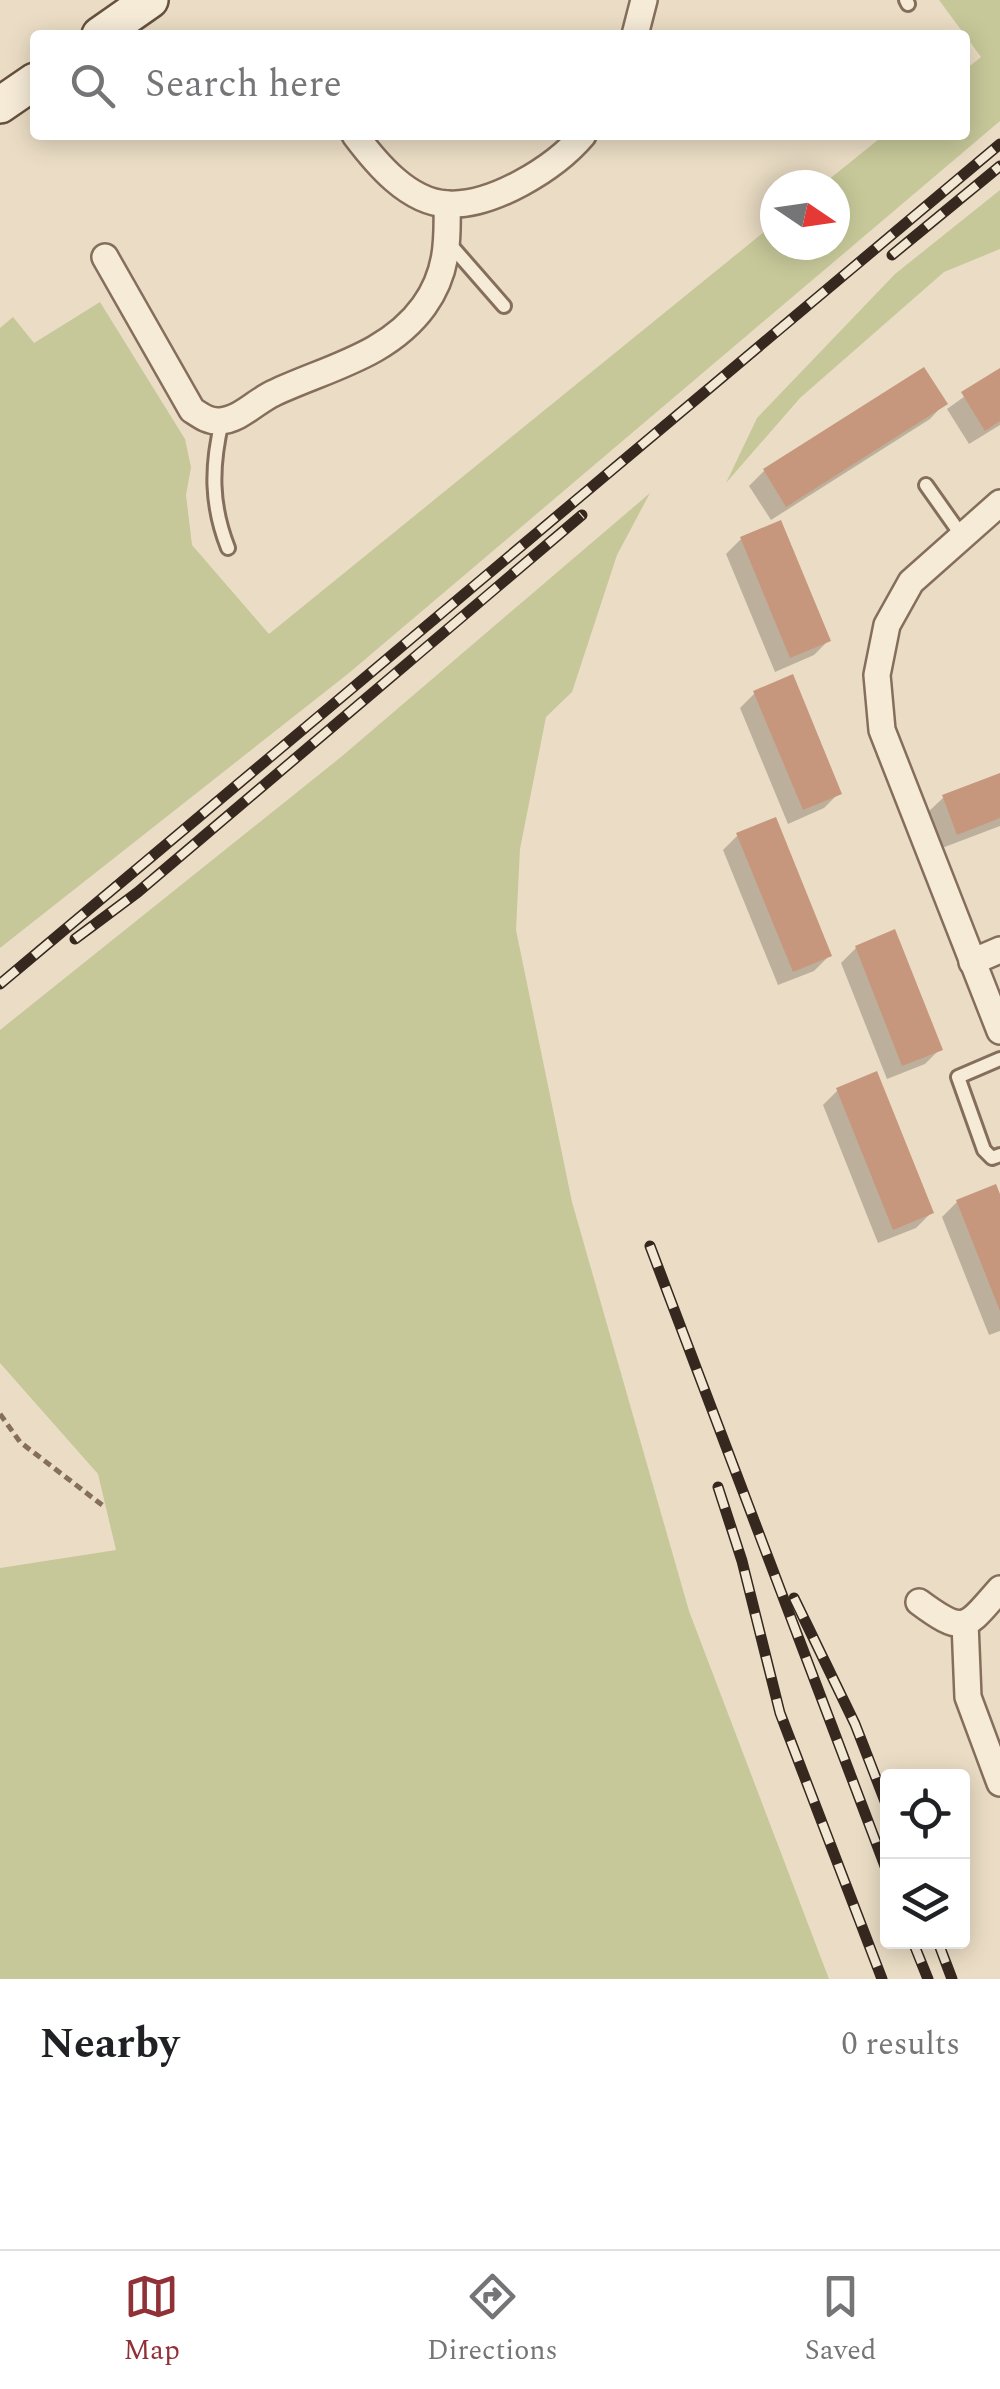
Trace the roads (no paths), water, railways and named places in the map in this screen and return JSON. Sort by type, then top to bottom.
[{"type":"street","points":[[107,30],[150,0]]},
{"type":"street","points":[[636,30],[644,0]]},
{"type":"street","points":[[0,105],[30,84]]},
{"type":"street","points":[[359,140],[378,165],[416,194],[446,204],[532,179],[577,140]]},
{"type":"street","points":[[105,257],[192,410],[204,419],[222,421],[270,394],[366,354],[400,333],[441,278],[448,242],[446,204]]},
{"type":"street","points":[[1000,503],[911,582],[898,602],[879,650],[877,701],[894,766],[1000,1031]]},
{"type":"street","points":[[972,962],[1000,950]]},
{"type":"street","points":[[920,1602],[950,1622],[965,1623],[982,1615],[1000,1589]]},
{"type":"street","points":[[965,1623],[968,1697],[1000,1783]]},
{"type":"lane","points":[[448,242],[504,306]]},
{"type":"lane","points":[[222,421],[213,460],[213,488],[217,520],[228,548]]},
{"type":"lane","points":[[926,484],[962,536]]},
{"type":"lane","points":[[1000,1059],[958,1078],[984,1150],[992,1158],[1000,1155]]},
{"type":"railway","points":[[0,984],[1000,144]]},
{"type":"railway","points":[[892,255],[1000,166]]},
{"type":"railway","points":[[75,939],[138,892],[582,515]]},
{"type":"railway","points":[[650,1246],[882,1859]]},
{"type":"railway","points":[[718,1487],[742,1561],[780,1713],[882,1979]]},
{"type":"railway","points":[[794,1598],[855,1724],[880,1788]]},
{"type":"railway","points":[[916,1949],[928,1979]]},
{"type":"railway","points":[[941,1949],[952,1979]]}]
